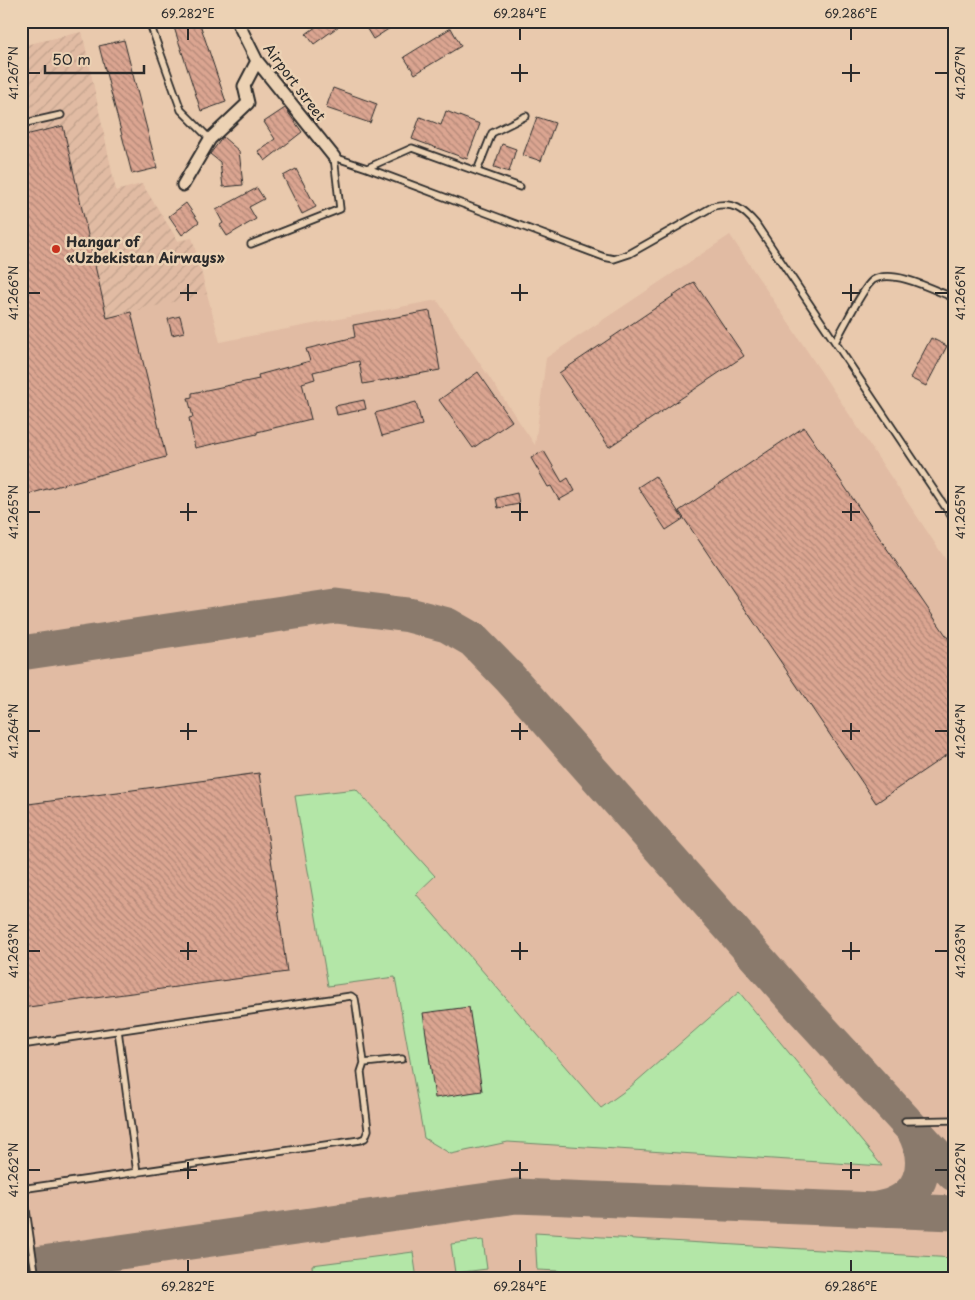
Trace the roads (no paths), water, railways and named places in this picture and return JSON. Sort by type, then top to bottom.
[{"type":"street","name":"Аirport street","points":[[237,21],[257,61],[334,157]]},
{"type":"street","points":[[183,185],[210,139],[248,103],[244,86],[257,61]]},
{"type":"lane","points":[[149,21],[180,110],[210,139]]},
{"type":"lane","points":[[21,124],[61,115]]},
{"type":"lane","points":[[477,171],[492,134],[526,116]]},
{"type":"lane","points":[[367,168],[412,148],[520,188]]},
{"type":"lane","points":[[251,244],[340,209],[334,157],[604,257],[614,259],[629,254],[714,206],[733,205],[741,209],[756,224],[954,520]]},
{"type":"lane","points":[[835,342],[868,285],[880,278],[906,279],[954,298]]},
{"type":"lane","points":[[21,1044],[351,996],[355,999],[364,1063],[361,1072],[368,1130],[364,1138],[360,1140],[22,1189],[36,1279]]},
{"type":"lane","points":[[118,1030],[137,1173]]},
{"type":"lane","points":[[364,1063],[402,1059]]},
{"type":"lane","points":[[906,1121],[954,1120]]},
{"type":"place","name":"Hangar of «Uzbekistan Airways»","points":[[56,249]]}]
